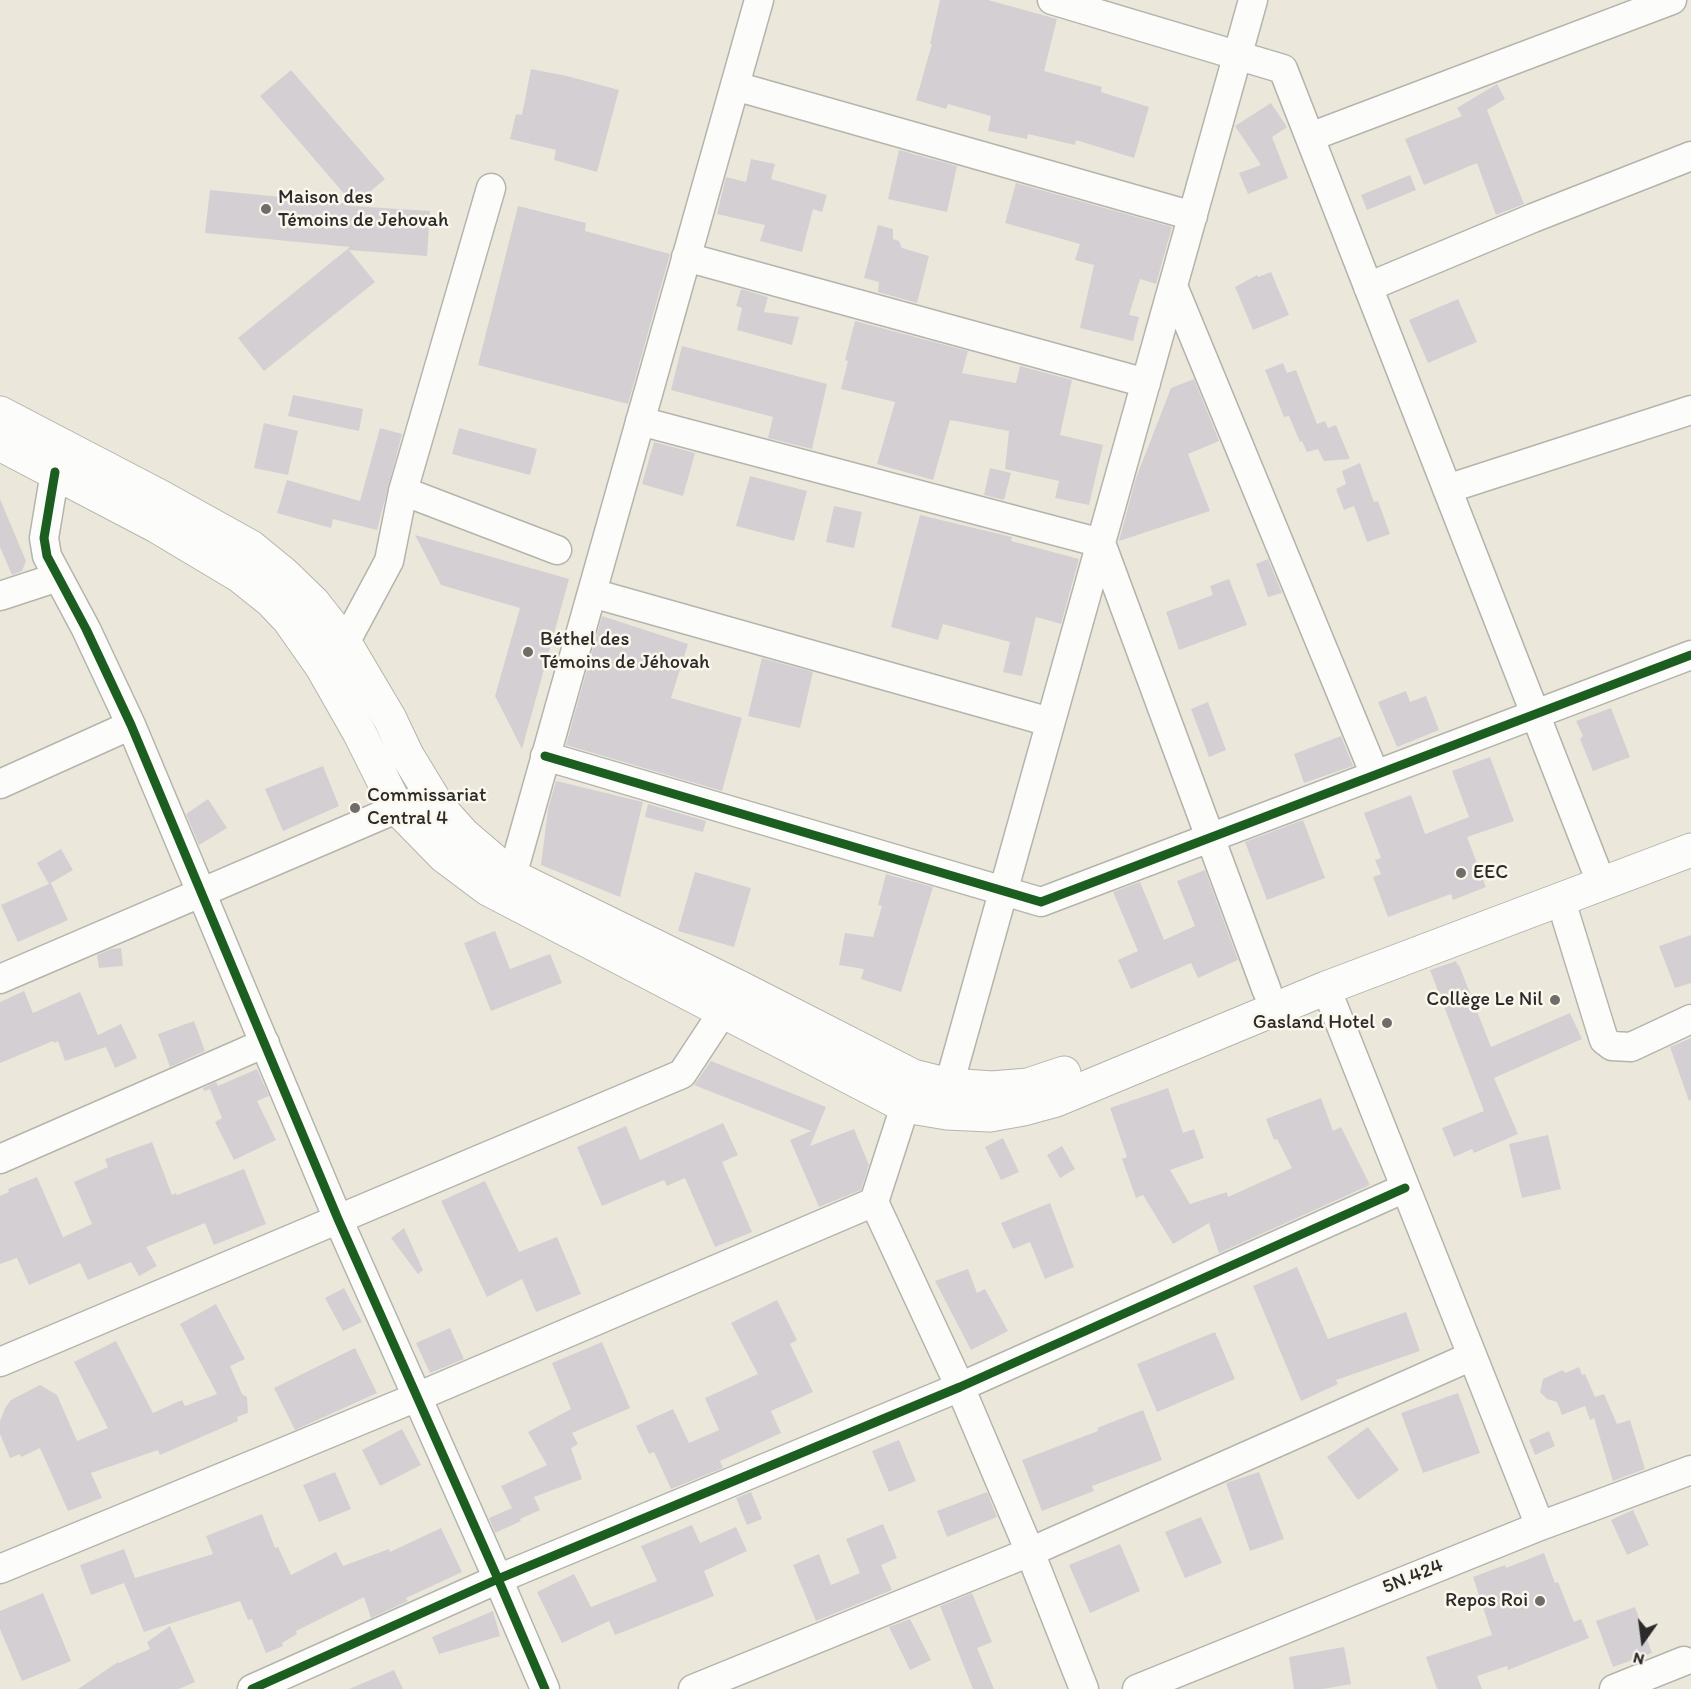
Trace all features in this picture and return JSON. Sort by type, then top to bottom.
[{"type":"main road","points":[[0,414],[161,497],[251,547],[284,574],[313,602],[345,643],[438,806],[463,834],[512,876],[731,999],[947,1113],[990,1115],[1056,1100],[1326,988],[1561,901],[1598,875],[1691,830]]},
{"type":"main road","points":[[0,444],[158,527],[240,576],[270,600],[289,620],[322,667],[397,808],[444,856],[488,889],[731,999]]},
{"type":"main road","points":[[909,1091],[949,1085],[992,1088],[1028,1084],[1098,1062],[1267,991],[1598,875],[1691,850]]},
{"type":"street","points":[[512,876],[759,0]]},
{"type":"street","points":[[1052,0],[1283,69],[1598,875]]},
{"type":"street","points":[[949,1085],[1253,0]]},
{"type":"street","points":[[1310,137],[1672,0]]},
{"type":"street","points":[[735,86],[1193,216]]},
{"type":"street","points":[[1368,287],[1533,218],[1691,156]]},
{"type":"street","points":[[345,643],[389,561],[403,491],[491,188]]},
{"type":"street","points":[[686,257],[1146,383]]},
{"type":"street","points":[[1173,286],[1375,775]]},
{"type":"street","points":[[1447,489],[1691,410]]},
{"type":"street","points":[[640,421],[1101,543]]},
{"type":"street","points":[[55,472],[44,538],[47,556],[86,629],[131,725],[338,1219],[545,1689]]},
{"type":"street","points":[[403,491],[557,549]]},
{"type":"street","points":[[1101,543],[1267,991]]},
{"type":"street","points":[[0,596],[58,577]]},
{"type":"street","points":[[592,593],[1050,722]]},
{"type":"street","points":[[545,756],[1041,902],[1691,655]]},
{"type":"street","points":[[0,784],[131,725]]},
{"type":"street","points":[[0,979],[430,794]]},
{"type":"street","points":[[1561,901],[1604,1040],[1612,1046],[1631,1047],[1691,1019]]},
{"type":"street","points":[[1326,988],[1540,1526]]},
{"type":"street","points":[[0,1362],[682,1074],[731,999]]},
{"type":"street","points":[[0,1159],[265,1043]]},
{"type":"street","points":[[909,1091],[873,1202],[960,1387],[1030,1552],[1084,1689]]},
{"type":"street","points":[[252,1689],[498,1579],[960,1387],[1405,1188]]},
{"type":"street","points":[[0,1569],[417,1397],[873,1202]]},
{"type":"street","points":[[693,1689],[1030,1552],[1472,1356]]},
{"type":"street","name":"5N.424","points":[[1137,1689],[1540,1526],[1691,1470]]},
{"type":"street","points":[[1614,1689],[1687,1657]]},
{"type":"street","points":[[1668,1689],[1687,1657]]},
{"type":"building","points":[[940,0],[988,0],[1057,19],[1044,71],[1102,87],[1101,92],[1149,107],[1134,158],[1076,140],[1075,145],[1028,134],[1027,139],[988,131],[991,116],[948,104],[946,109],[916,100],[932,44],[930,44]]},
{"type":"building","points":[[531,69],[619,90],[597,172],[554,160],[556,150],[510,139],[516,114],[522,115]]},
{"type":"building","points":[[291,70],[385,179],[353,206],[430,211],[427,256],[349,250],[375,282],[264,371],[238,338],[350,247],[205,233],[210,190],[353,204],[260,96]]},
{"type":"building","points":[[1497,84],[1505,99],[1487,110],[1524,204],[1496,215],[1477,163],[1424,185],[1405,139],[1462,116],[1457,108]]},
{"type":"building","points":[[1271,103],[1287,127],[1272,137],[1288,178],[1248,194],[1239,173],[1261,165],[1235,126]]},
{"type":"building","points":[[899,150],[957,166],[947,212],[888,199]]},
{"type":"building","points":[[751,159],[775,164],[771,179],[827,195],[822,212],[813,209],[802,252],[760,241],[765,225],[717,214],[726,177],[746,182]]},
{"type":"building","points":[[1410,175],[1416,190],[1367,210],[1361,195]]},
{"type":"building","points":[[1016,183],[1172,227],[1156,284],[1140,279],[1129,315],[1139,317],[1133,341],[1080,328],[1094,265],[1075,260],[1080,244],[1005,223]]},
{"type":"building","points":[[518,206],[586,223],[585,231],[670,254],[628,404],[478,365]]},
{"type":"building","points":[[878,225],[893,229],[893,239],[899,241],[902,248],[929,256],[917,303],[878,292],[879,282],[864,278]]},
{"type":"building","points":[[1271,272],[1289,315],[1253,330],[1235,287],[1257,275],[1258,277]]},
{"type":"building","points":[[741,289],[768,297],[764,312],[799,317],[792,345],[737,330],[742,308],[736,306]]},
{"type":"building","points":[[1458,299],[1477,342],[1428,363],[1409,320]]},
{"type":"building","points":[[855,321],[968,351],[962,373],[1016,383],[1020,366],[1072,380],[1060,435],[1103,445],[1089,505],[1055,498],[1059,481],[1005,469],[1009,431],[950,420],[933,480],[877,464],[895,402],[841,389],[848,361],[845,360]]},
{"type":"building","points":[[682,346],[827,384],[812,449],[768,438],[773,417],[671,390]]},
{"type":"building","points":[[1283,363],[1287,373],[1296,370],[1317,424],[1325,421],[1328,428],[1336,425],[1350,459],[1324,461],[1318,449],[1307,452],[1302,441],[1300,442],[1289,416],[1284,417],[1265,370]]},
{"type":"building","points":[[1194,379],[1219,441],[1188,454],[1210,511],[1119,541],[1136,478],[1171,388]]},
{"type":"building","points":[[293,395],[363,409],[359,431],[288,416]]},
{"type":"building","points":[[264,423],[298,431],[288,475],[254,468]]},
{"type":"building","points":[[380,428],[402,434],[377,530],[333,519],[331,528],[277,513],[287,480],[360,501]]},
{"type":"building","points":[[459,428],[537,449],[530,475],[452,454]]},
{"type":"building","points":[[654,442],[695,453],[683,496],[642,484]]},
{"type":"building","points":[[1360,463],[1374,502],[1378,501],[1390,534],[1367,542],[1354,506],[1344,510],[1336,489],[1346,484],[1342,471]]},
{"type":"building","points":[[990,468],[1011,473],[1004,500],[984,495]]},
{"type":"building","points":[[750,476],[807,491],[794,541],[736,526]]},
{"type":"building","points":[[0,499],[26,561],[22,571],[12,575],[0,547]]},
{"type":"building","points":[[834,506],[862,512],[854,548],[826,542]]},
{"type":"building","points":[[920,515],[1012,537],[1011,541],[1079,559],[1061,624],[1036,617],[1022,676],[1003,672],[1010,642],[943,624],[938,640],[891,627]]},
{"type":"building","name":"Béthel des Témoins de Jéhovah","points":[[415,535],[569,579],[522,749],[495,696],[520,608],[441,585]]},
{"type":"building","points":[[1268,559],[1282,593],[1268,597],[1256,564]]},
{"type":"building","points":[[1229,579],[1247,625],[1179,650],[1166,612],[1213,595],[1210,586]]},
{"type":"building","points":[[602,616],[688,644],[671,698],[742,718],[722,791],[566,745]]},
{"type":"building","points":[[762,658],[813,672],[800,728],[748,716]]},
{"type":"building","points":[[1406,691],[1410,702],[1426,696],[1439,730],[1397,747],[1378,702]]},
{"type":"building","points":[[1208,702],[1226,750],[1209,757],[1191,709]]},
{"type":"building","points":[[1611,708],[1630,757],[1593,771],[1580,739],[1583,736],[1576,721]]},
{"type":"building","points":[[1341,736],[1353,766],[1304,783],[1294,754]]},
{"type":"building","points":[[1490,757],[1514,821],[1467,837],[1486,887],[1453,900],[1451,894],[1388,917],[1373,877],[1381,874],[1375,860],[1381,858],[1364,813],[1411,795],[1425,834],[1469,817],[1452,771]]},
{"type":"building","points":[[323,766],[339,806],[283,831],[265,789]]},
{"type":"building","points":[[556,781],[643,802],[620,897],[541,865],[548,809]]},
{"type":"building","points":[[208,799],[227,828],[199,845],[186,814]]},
{"type":"building","points":[[648,804],[706,821],[703,832],[645,817]]},
{"type":"building","points":[[1303,820],[1325,878],[1267,900],[1245,842]]},
{"type":"building","points":[[61,849],[73,870],[49,884],[37,863]]},
{"type":"building","points":[[1205,870],[1238,960],[1198,978],[1191,963],[1131,989],[1118,960],[1138,951],[1113,892],[1140,882],[1164,940],[1195,926],[1177,881]]},
{"type":"building","points":[[695,872],[751,888],[734,947],[678,931]]},
{"type":"building","points":[[886,874],[933,887],[901,992],[861,979],[864,969],[839,965],[845,933],[873,937],[882,906],[878,905]]},
{"type":"building","points":[[51,883],[68,920],[18,942],[1,905]]},
{"type":"building","points":[[495,931],[510,969],[550,954],[562,983],[491,1011],[464,943]]},
{"type":"building","points":[[1691,935],[1691,983],[1675,988],[1659,946]]},
{"type":"building","points":[[121,948],[123,966],[99,968],[97,955],[111,949]]},
{"type":"building","points":[[1456,961],[1491,1047],[1570,1013],[1582,1039],[1494,1078],[1518,1134],[1474,1153],[1472,1149],[1454,1157],[1442,1128],[1484,1111],[1430,970]]},
{"type":"building","points":[[24,991],[33,1013],[80,992],[98,1035],[121,1024],[137,1058],[115,1068],[106,1047],[65,1061],[58,1041],[54,1043],[53,1041],[0,1063],[0,1002]]},
{"type":"building","points":[[194,1021],[205,1051],[170,1067],[158,1034]]},
{"type":"building","points":[[1691,1038],[1691,1100],[1689,1101],[1670,1047]]},
{"type":"building","points":[[711,1061],[826,1107],[810,1146],[854,1129],[869,1165],[861,1190],[819,1207],[790,1140],[811,1131],[694,1085]]},
{"type":"building","points":[[257,1069],[269,1096],[257,1101],[276,1140],[234,1160],[215,1122],[222,1118],[210,1089],[204,1091],[203,1088],[216,1082],[218,1086]]},
{"type":"building","points":[[1168,1088],[1183,1133],[1194,1129],[1204,1158],[1170,1170],[1190,1204],[1227,1192],[1228,1197],[1292,1168],[1277,1139],[1274,1140],[1266,1119],[1321,1098],[1333,1131],[1341,1127],[1370,1185],[1219,1253],[1209,1223],[1173,1244],[1143,1195],[1136,1198],[1122,1159],[1127,1157],[1110,1108]]},
{"type":"building","points":[[723,1123],[738,1155],[722,1162],[752,1232],[715,1247],[685,1178],[667,1186],[664,1180],[602,1206],[577,1147],[626,1126],[640,1160]]},
{"type":"building","points":[[1548,1135],[1561,1189],[1522,1198],[1509,1144]]},
{"type":"building","points":[[1003,1138],[1019,1172],[1001,1180],[985,1147]]},
{"type":"building","points":[[152,1142],[172,1195],[244,1169],[266,1224],[214,1245],[205,1223],[146,1247],[157,1266],[139,1276],[131,1262],[88,1280],[80,1263],[29,1285],[17,1258],[0,1264],[0,1196],[9,1192],[8,1189],[37,1177],[63,1237],[92,1224],[74,1182],[108,1167],[105,1159]]},
{"type":"building","points":[[1062,1146],[1075,1169],[1060,1178],[1047,1155]]},
{"type":"building","points":[[485,1181],[519,1252],[557,1237],[581,1294],[536,1312],[522,1279],[487,1297],[441,1201]]},
{"type":"building","points":[[1050,1203],[1074,1267],[1045,1279],[1030,1242],[1013,1249],[1001,1223]]},
{"type":"building","points":[[404,1228],[423,1270],[418,1274],[391,1238]]},
{"type":"building","points":[[1297,1267],[1328,1339],[1406,1312],[1420,1351],[1336,1380],[1338,1384],[1301,1401],[1253,1286]]},
{"type":"building","points":[[968,1269],[977,1293],[985,1289],[1008,1331],[971,1350],[935,1281]]},
{"type":"building","points":[[344,1288],[362,1322],[343,1331],[325,1298]]},
{"type":"building","points":[[777,1300],[797,1340],[790,1344],[813,1392],[771,1411],[781,1433],[720,1461],[723,1468],[671,1489],[654,1452],[649,1454],[636,1426],[673,1409],[689,1443],[719,1430],[705,1398],[758,1374],[731,1323]]},
{"type":"building","points":[[216,1304],[245,1359],[230,1366],[242,1394],[247,1397],[248,1413],[237,1417],[238,1421],[160,1455],[158,1450],[91,1473],[102,1498],[68,1511],[40,1448],[21,1457],[20,1454],[10,1458],[0,1434],[0,1421],[5,1408],[11,1400],[40,1385],[57,1395],[77,1441],[108,1428],[74,1362],[116,1341],[153,1413],[182,1400],[185,1406],[217,1394],[180,1324]]},
{"type":"building","points":[[450,1328],[464,1359],[430,1373],[416,1343]]},
{"type":"building","points":[[1215,1332],[1235,1379],[1157,1412],[1137,1364]]},
{"type":"building","points":[[602,1342],[630,1408],[572,1433],[578,1444],[571,1448],[582,1479],[534,1497],[540,1510],[495,1533],[489,1518],[512,1508],[501,1486],[547,1465],[528,1432],[571,1409],[552,1363]]},
{"type":"building","points":[[355,1348],[377,1393],[295,1430],[274,1388]]},
{"type":"building","points":[[1579,1367],[1582,1375],[1585,1374],[1595,1397],[1604,1394],[1617,1424],[1630,1420],[1645,1469],[1613,1481],[1594,1418],[1590,1420],[1585,1406],[1562,1415],[1557,1402],[1547,1399],[1540,1392],[1543,1379],[1563,1370],[1565,1373]]},
{"type":"building","points":[[1458,1393],[1480,1453],[1423,1473],[1401,1413]]},
{"type":"building","points":[[1143,1410],[1162,1460],[1092,1486],[1094,1491],[1042,1511],[1022,1460],[1098,1431],[1097,1428]]},
{"type":"building","points":[[1368,1427],[1399,1470],[1358,1500],[1327,1457]]},
{"type":"building","points":[[402,1429],[421,1465],[380,1486],[362,1450]]},
{"type":"building","points":[[1549,1431],[1555,1446],[1535,1455],[1529,1440]]},
{"type":"building","points":[[899,1440],[916,1481],[889,1492],[872,1451]]},
{"type":"building","points":[[335,1472],[351,1509],[319,1522],[303,1485]]},
{"type":"building","points":[[1259,1472],[1284,1539],[1250,1551],[1226,1483]]},
{"type":"building","points":[[751,1492],[762,1519],[747,1525],[736,1498]]},
{"type":"building","points":[[987,1492],[997,1517],[947,1537],[937,1511]]},
{"type":"building","points":[[1633,1510],[1649,1545],[1627,1555],[1611,1520]]},
{"type":"building","points":[[262,1514],[275,1548],[278,1547],[291,1575],[336,1552],[343,1566],[389,1549],[390,1552],[441,1528],[462,1572],[406,1598],[408,1601],[371,1618],[364,1597],[296,1631],[297,1634],[282,1643],[283,1646],[266,1653],[252,1619],[248,1620],[240,1601],[144,1632],[124,1583],[91,1595],[80,1565],[124,1549],[135,1578],[213,1554],[206,1536]]},
{"type":"building","points":[[1201,1517],[1222,1563],[1185,1578],[1165,1532]]},
{"type":"building","points":[[883,1524],[897,1558],[881,1565],[892,1590],[816,1621],[793,1565],[819,1554],[831,1585],[860,1573],[846,1539]]},
{"type":"building","points":[[692,1525],[700,1543],[736,1527],[747,1551],[704,1571],[714,1596],[615,1635],[609,1621],[562,1643],[537,1592],[574,1574],[591,1607],[657,1581],[641,1546]]},
{"type":"building","points":[[1120,1544],[1140,1591],[1090,1613],[1069,1565]]},
{"type":"building","points":[[1544,1553],[1555,1583],[1558,1582],[1574,1622],[1581,1619],[1589,1638],[1508,1670],[1507,1666],[1477,1676],[1482,1689],[1437,1689],[1426,1657],[1492,1635],[1473,1577],[1505,1565],[1506,1568]]},
{"type":"building","points":[[43,1593],[71,1661],[22,1681],[0,1629],[0,1611]]},
{"type":"building","points":[[972,1593],[992,1642],[977,1648],[994,1689],[973,1689],[940,1606]]},
{"type":"building","points":[[1635,1607],[1652,1653],[1613,1667],[1596,1621]]},
{"type":"building","points":[[493,1611],[500,1636],[439,1654],[432,1637]]},
{"type":"building","points":[[910,1619],[931,1660],[910,1670],[889,1627]]},
{"type":"building","points":[[170,1626],[195,1682],[179,1689],[78,1689],[118,1662],[150,1649],[147,1642]]},
{"type":"building","points":[[1344,1647],[1351,1684],[1323,1689],[1294,1689],[1289,1657]]},
{"type":"building","points":[[394,1670],[403,1689],[349,1689]]},
{"type":"cycle path","points":[[55,472],[44,538],[47,556],[86,629],[131,725],[338,1219],[545,1689]]},
{"type":"cycle path","points":[[545,756],[1041,902],[1691,655]]},
{"type":"cycle path","points":[[252,1689],[498,1579],[960,1387],[1405,1188]]},
{"type":"place","name":"Maison des Témoins de Jehovah","points":[[266,209]]},
{"type":"place","name":"Béthel des Témoins de Jéhovah","points":[[528,652]]},
{"type":"place","name":"Commissariat Central 4","points":[[355,808]]},
{"type":"place","name":"EEC","points":[[1461,873]]},
{"type":"place","name":"Collège Le Nil","points":[[1555,1000]]},
{"type":"place","name":"Gasland Hotel","points":[[1387,1023]]},
{"type":"place","name":"Repos Roi","points":[[1540,1601]]}]
